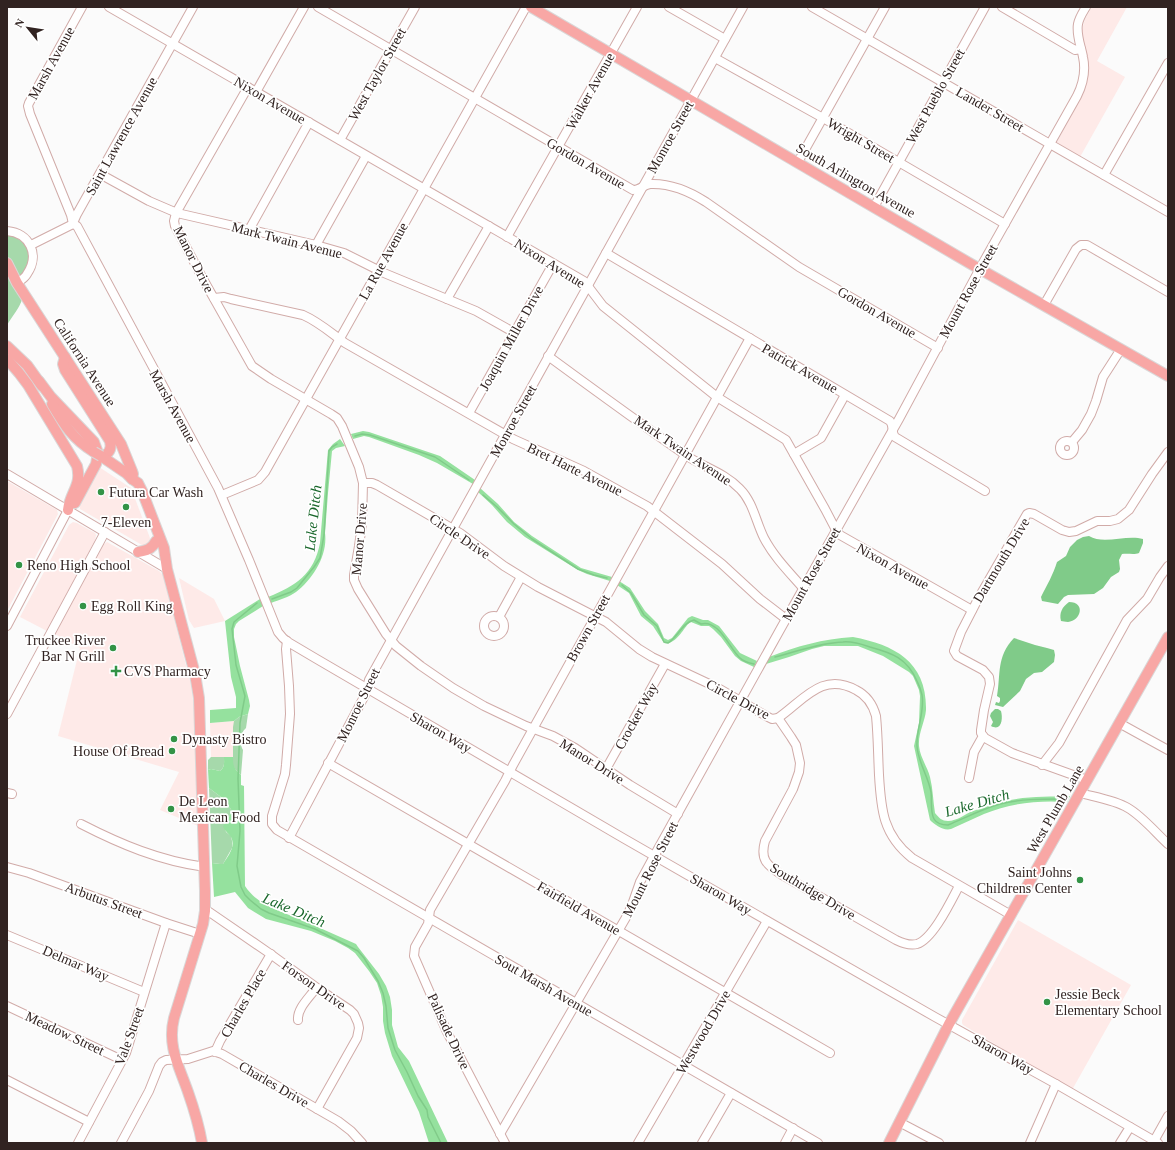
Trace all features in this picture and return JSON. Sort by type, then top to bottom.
[{"type":"main road","name":"South Arlington Avenue","points":[[531,7],[1168,376]]},
{"type":"main road","name":"California Avenue","points":[[7,263],[17,283],[123,449],[129,462],[128,468],[156,541],[160,557],[168,569]]},
{"type":"main road","points":[[7,346],[27,365],[51,397],[91,440],[97,449],[98,457],[94,468],[76,502],[68,510]]},
{"type":"main road","points":[[7,354],[28,376],[65,435],[74,444],[97,458],[124,471],[132,479]]},
{"type":"main road","points":[[65,357],[63,364],[65,370],[110,441],[110,451],[106,455],[97,458]]},
{"type":"main road","points":[[7,359],[28,385],[77,466],[79,476],[78,482],[69,502],[68,510]]},
{"type":"main road","points":[[39,381],[68,430],[97,458]]},
{"type":"main road","name":"California Avenue","points":[[132,479],[140,486],[164,548],[195,674],[199,698],[205,867],[205,910],[200,934],[171,1028],[171,1039],[176,1060],[195,1111],[202,1143]]},
{"type":"main road","points":[[138,552],[147,550],[154,545],[156,541]]},
{"type":"main road","name":"West Plumb Lane","points":[[889,1143],[949,1024],[1168,637]]},
{"type":"street","name":"Marsh Avenue","points":[[82,7],[30,100],[28,106],[30,114],[71,215],[73,224],[78,226],[222,496],[275,626],[278,632],[287,641]]},
{"type":"street","name":"Nixon Avenue","points":[[109,7],[584,281],[603,306],[717,397],[784,438],[836,530],[844,538],[972,610]]},
{"type":"street","name":"Saint Lawrence Avenue","points":[[73,224],[77,214],[193,7]]},
{"type":"street","points":[[256,92],[304,7]]},
{"type":"street","name":"Gordon Avenue","points":[[318,7],[633,190],[650,184],[675,187],[693,194],[799,267],[938,348]]},
{"type":"street","name":"West Taylor Street","points":[[340,140],[415,7]]},
{"type":"street","name":"La Rue Avenue","points":[[222,496],[262,477],[526,7]]},
{"type":"street","name":"Walker Avenue","points":[[507,237],[637,7]]},
{"type":"street","points":[[669,7],[726,39]]},
{"type":"street","name":"Monroe Street","points":[[289,838],[365,695],[369,680],[743,7]]},
{"type":"street","name":"Lander Street","points":[[812,7],[1104,175],[1167,209]]},
{"type":"street","points":[[798,162],[885,7]]},
{"type":"street","name":"West Pueblo Street","points":[[874,207],[985,7]]},
{"type":"street","points":[[1002,7],[1075,50],[1081,49]]},
{"type":"street","name":"Mount Rose Street","points":[[500,1134],[631,908],[640,882],[654,856],[893,430],[980,268],[1077,96],[1082,82],[1084,69],[1078,35],[1078,25],[1086,7]]},
{"type":"street","name":"Wright Street","points":[[715,58],[823,118],[1005,224]]},
{"type":"street","points":[[1104,175],[1168,63]]},
{"type":"street","name":"Manor Drive","points":[[248,87],[176,213],[174,221],[177,231],[252,366],[271,379],[331,414],[339,421],[359,467],[363,483],[362,524],[354,570],[354,580],[358,589],[396,646],[453,688],[484,706],[563,741],[630,785],[678,814]]},
{"type":"street","points":[[249,230],[309,122]]},
{"type":"street","points":[[316,245],[366,156]]},
{"type":"street","name":"Mark Twain Avenue","points":[[100,174],[149,201],[176,213],[316,245],[344,253],[378,270],[484,315],[515,333]]},
{"type":"street","points":[[30,245],[73,224]]},
{"type":"street","points":[[447,299],[489,226]]},
{"type":"street","points":[[7,231],[20,235],[27,240],[32,253],[32,264],[27,274],[17,283]]},
{"type":"street","points":[[1044,305],[1076,249],[1081,244],[1087,245],[1168,292]]},
{"type":"street","name":"Patrick Avenue","points":[[606,253],[890,421],[893,426],[895,437],[985,491]]},
{"type":"street","name":"Joaquin Miller Drive","points":[[469,413],[553,264]]},
{"type":"street","name":"Bret Harte Avenue","points":[[214,298],[231,298],[303,315],[316,321],[345,343],[505,434],[584,471],[631,496],[654,511],[722,564],[760,599],[786,620]]},
{"type":"street","name":"Brown Street","points":[[428,918],[430,910],[510,772],[750,338]]},
{"type":"street","points":[[1072,442],[1082,430],[1091,414],[1103,377],[1121,349]]},
{"type":"street","name":"Mark Twain Avenue","points":[[548,356],[685,455],[723,475],[742,491],[768,545],[781,563],[803,588]]},
{"type":"street","points":[[794,454],[821,438],[845,394]]},
{"type":"street","name":"Dartmouth Drive","points":[[969,778],[974,752],[983,736],[981,730],[990,684],[989,677],[983,670],[957,656],[954,650],[958,638],[972,610],[1027,514],[1034,514],[1062,530],[1069,532],[1076,531],[1097,521],[1118,519],[1129,510],[1152,474],[1168,454]]},
{"type":"street","points":[[7,474],[168,569]]},
{"type":"street","name":"Circle Drive","points":[[363,483],[372,483],[377,485],[453,529],[521,577],[553,596],[595,616],[614,628],[639,649],[665,664],[708,683],[772,719],[778,718],[812,692],[823,686],[835,683],[854,688],[864,695],[872,705],[876,716],[881,804],[884,818],[891,834],[912,858],[1011,916]]},
{"type":"street","points":[[7,626],[68,510]]},
{"type":"street","points":[[7,714],[105,532]]},
{"type":"street","points":[[1042,764],[1059,743],[1128,620],[1143,604],[1168,566]]},
{"type":"street","points":[[499,618],[521,577]]},
{"type":"street","name":"Sharon Way","points":[[287,641],[654,856],[1156,1142]]},
{"type":"street","name":"Sout Marsh Avenue","points":[[287,641],[286,649],[290,702],[289,731],[286,765],[272,816],[272,824],[277,830],[818,1143]]},
{"type":"street","name":"Crocker Way","points":[[606,769],[665,664]]},
{"type":"street","name":"Southridge Drive","points":[[778,718],[796,745],[800,763],[799,772],[793,789],[765,840],[763,856],[768,865],[782,875],[896,940],[910,945],[921,943],[932,933],[959,886]]},
{"type":"street","points":[[1119,723],[1168,750]]},
{"type":"street","points":[[983,736],[988,741],[1012,753],[1087,780]]},
{"type":"street","name":"Fairfield Avenue","points":[[328,763],[830,1053]]},
{"type":"street","points":[[1080,792],[1121,804],[1135,812],[1168,844]]},
{"type":"street","points":[[81,824],[139,851],[173,861],[205,867]]},
{"type":"street","name":"Arbutus Street","points":[[7,867],[29,873],[200,934]]},
{"type":"street","name":"Forson Drive","points":[[205,910],[271,954],[316,988],[350,1010],[356,1019],[359,1028],[355,1043],[316,1109]]},
{"type":"street","name":"Palisade Drive","points":[[428,918],[428,924],[415,947],[414,956],[447,1032],[505,1143]]},
{"type":"street","name":"Westwood Drive","points":[[638,1143],[767,921]]},
{"type":"street","name":"Vale Street","points":[[78,1143],[128,1046],[166,923]]},
{"type":"street","name":"Delmar Way","points":[[7,934],[144,992]]},
{"type":"street","name":"Charles Place","points":[[216,1052],[271,954]]},
{"type":"street","points":[[298,1020],[300,1010],[316,988]]},
{"type":"street","name":"Meadow Street","points":[[7,1006],[122,1060]]},
{"type":"street","points":[[121,1143],[162,1062],[166,1060],[188,1058],[208,1052],[216,1052]]},
{"type":"street","name":"Charles Drive","points":[[216,1052],[222,1054],[345,1126],[362,1143]]},
{"type":"street","points":[[7,1080],[89,1122]]},
{"type":"street","points":[[1030,1143],[1056,1084]]},
{"type":"street","points":[[702,1143],[731,1093]]},
{"type":"street","points":[[1156,1142],[1168,1116]]},
{"type":"street","points":[[899,1122],[939,1143]]},
{"type":"street","points":[[1120,1143],[1130,1127]]},
{"type":"street","points":[[785,1143],[793,1128]]},
{"type":"shaded area","points":[[1092,7],[1127,7],[1097,61],[1125,77],[1080,157],[1057,142],[1083,94],[1087,79],[1089,69],[1088,58],[1082,30],[1085,19]]},
{"type":"shaded area","points":[[7,234],[17,238],[27,248],[29,264],[22,277],[23,296],[21,302],[7,325]]},
{"type":"shaded area","points":[[363,431],[440,456],[475,480],[473,484],[437,463],[369,437],[364,436],[353,439],[351,434]]},
{"type":"shaded area","points":[[340,439],[345,446],[336,448],[332,451],[325,541],[322,558],[318,566],[302,587],[296,592],[271,603],[268,597],[287,588],[302,578],[313,563],[317,554],[320,543],[328,450]]},
{"type":"shaded area","points":[[99,467],[131,488],[150,538],[149,544],[144,546],[142,545],[80,509],[79,504]]},
{"type":"shaded area","name":"Reno High School","points":[[7,481],[57,510],[58,514],[7,611]]},
{"type":"shaded area","points":[[480,488],[498,504],[514,522],[532,536],[581,568],[612,577],[610,581],[578,570],[525,537],[507,522],[478,492]]},
{"type":"shaded area","points":[[73,522],[95,533],[95,540],[47,631],[20,617],[69,525]]},
{"type":"shaded area","points":[[1089,536],[1102,540],[1137,538],[1143,539],[1143,543],[1139,553],[1122,554],[1119,560],[1119,572],[1111,577],[1103,588],[1094,594],[1068,595],[1058,604],[1042,601],[1041,597],[1052,576],[1057,562],[1066,556],[1070,547],[1077,540]]},
{"type":"shaded area","points":[[107,542],[159,571],[163,575],[190,681],[195,711],[198,826],[160,810],[179,772],[58,736],[80,648],[55,634],[103,545]]},
{"type":"shaded area","points":[[179,578],[214,599],[225,621],[194,628],[189,620]]},
{"type":"shaded area","points":[[619,581],[630,588],[645,611],[658,624],[664,638],[668,640],[672,638],[688,618],[692,616],[703,620],[708,620],[719,626],[740,653],[757,661],[754,667],[741,661],[735,656],[721,637],[709,626],[701,626],[691,622],[675,640],[664,643],[653,626],[641,616],[629,593],[617,585]]},
{"type":"shaded area","points":[[260,599],[263,606],[239,621],[234,629],[234,637],[240,666],[250,706],[248,714],[239,717],[234,721],[210,723],[210,710],[236,708],[236,697],[231,677],[225,621]]},
{"type":"shaded area","points":[[1069,602],[1078,605],[1080,608],[1079,615],[1072,621],[1061,621],[1060,615],[1062,610]]},
{"type":"shaded area","points":[[853,637],[868,640],[895,651],[906,658],[921,679],[925,693],[926,710],[919,746],[930,777],[935,813],[941,819],[951,821],[981,808],[1021,798],[1070,796],[1067,802],[1046,801],[1004,807],[984,814],[951,829],[942,828],[934,824],[930,820],[914,746],[919,723],[920,696],[913,676],[909,672],[883,656],[858,646],[824,646],[766,664],[769,657],[800,646],[831,639]]},
{"type":"shaded area","points":[[1014,638],[1054,650],[1054,662],[1042,672],[1034,673],[1026,679],[1020,691],[1003,707],[995,705],[996,702],[999,703],[1000,701],[1000,698],[997,696],[1000,666],[1004,652]]},
{"type":"shaded area","points":[[995,709],[1001,711],[1002,717],[1000,726],[997,727],[991,726],[993,722],[990,716]]},
{"type":"shaded area","points":[[248,714],[246,728],[242,733],[241,738],[243,750],[241,775],[233,766],[233,727],[234,721],[239,717]]},
{"type":"shaded area","points":[[234,721],[233,757],[211,757],[210,723]]},
{"type":"shaded area","points":[[211,757],[224,757],[224,763],[220,771],[211,769],[208,770],[208,760]]},
{"type":"shaded area","points":[[224,757],[233,757],[234,767],[241,775],[241,785],[244,786],[245,886],[250,893],[270,907],[356,944],[379,974],[386,986],[390,997],[392,1025],[398,1047],[409,1061],[448,1143],[429,1143],[419,1112],[392,1056],[385,1033],[383,1007],[377,983],[355,953],[335,941],[311,931],[266,919],[248,908],[235,892],[214,897],[212,863],[223,864],[229,855],[233,844],[231,837],[223,827],[231,812],[231,809],[221,797],[209,788],[208,770],[211,769],[220,771],[224,763]]},
{"type":"shaded area","points":[[209,788],[221,797],[231,809],[230,816],[224,824],[226,832],[231,836],[232,848],[223,864],[212,863]]},
{"type":"shaded area","name":"Jessie Beck Elementary School","points":[[1018,920],[1131,985],[1072,1090],[962,1023],[962,1020]]},
{"type":"waterway","name":"Lake Ditch","points":[[355,436],[362,434],[370,435],[435,457],[469,480]]},
{"type":"waterway","name":"Lake Ditch","points":[[272,599],[291,592],[297,588],[320,558],[324,535],[329,451],[337,444]]},
{"type":"waterway","name":"Lake Ditch","points":[[483,495],[532,539],[578,569],[607,578]]},
{"type":"waterway","name":"Lake Ditch","points":[[622,585],[631,593],[644,615],[657,626],[664,642],[668,643],[686,624],[694,620],[701,624],[713,626],[723,635],[740,658],[754,664]]},
{"type":"waterway","name":"Lake Ditch","points":[[257,603],[234,622],[232,629],[236,665],[245,696],[240,723],[238,779],[240,831],[237,866],[241,887],[245,895],[261,909],[315,929],[358,951],[364,958],[378,981],[383,993],[388,1028],[395,1050],[418,1096],[427,1110],[428,1117],[441,1143]]},
{"type":"waterway","name":"Lake Ditch","points":[[775,657],[817,646],[853,642],[892,654],[909,667],[922,695],[923,701],[917,746],[919,758],[931,792],[933,816],[935,821],[938,823],[948,825],[987,808],[1007,802],[1062,799]]},
{"type":"place","name":"Futura Car Wash","points":[[101,492]]},
{"type":"place","name":"7-Eleven","points":[[126,507]]},
{"type":"place","name":"Reno High School","points":[[19,565]]},
{"type":"place","name":"Egg Roll King","points":[[83,606]]},
{"type":"place","name":"Truckee River Bar N Grill","points":[[113,648]]},
{"type":"place","name":"CVS Pharmacy","points":[[116,671]]},
{"type":"place","name":"Dynasty Bistro","points":[[174,739]]},
{"type":"place","name":"House Of Bread","points":[[172,751]]},
{"type":"place","name":"De Leon Mexican Food","points":[[171,809]]},
{"type":"place","name":"Saint Johns Childrens Center","points":[[1080,880]]},
{"type":"place","name":"Jessie Beck Elementary School","points":[[1047,1002]]}]
